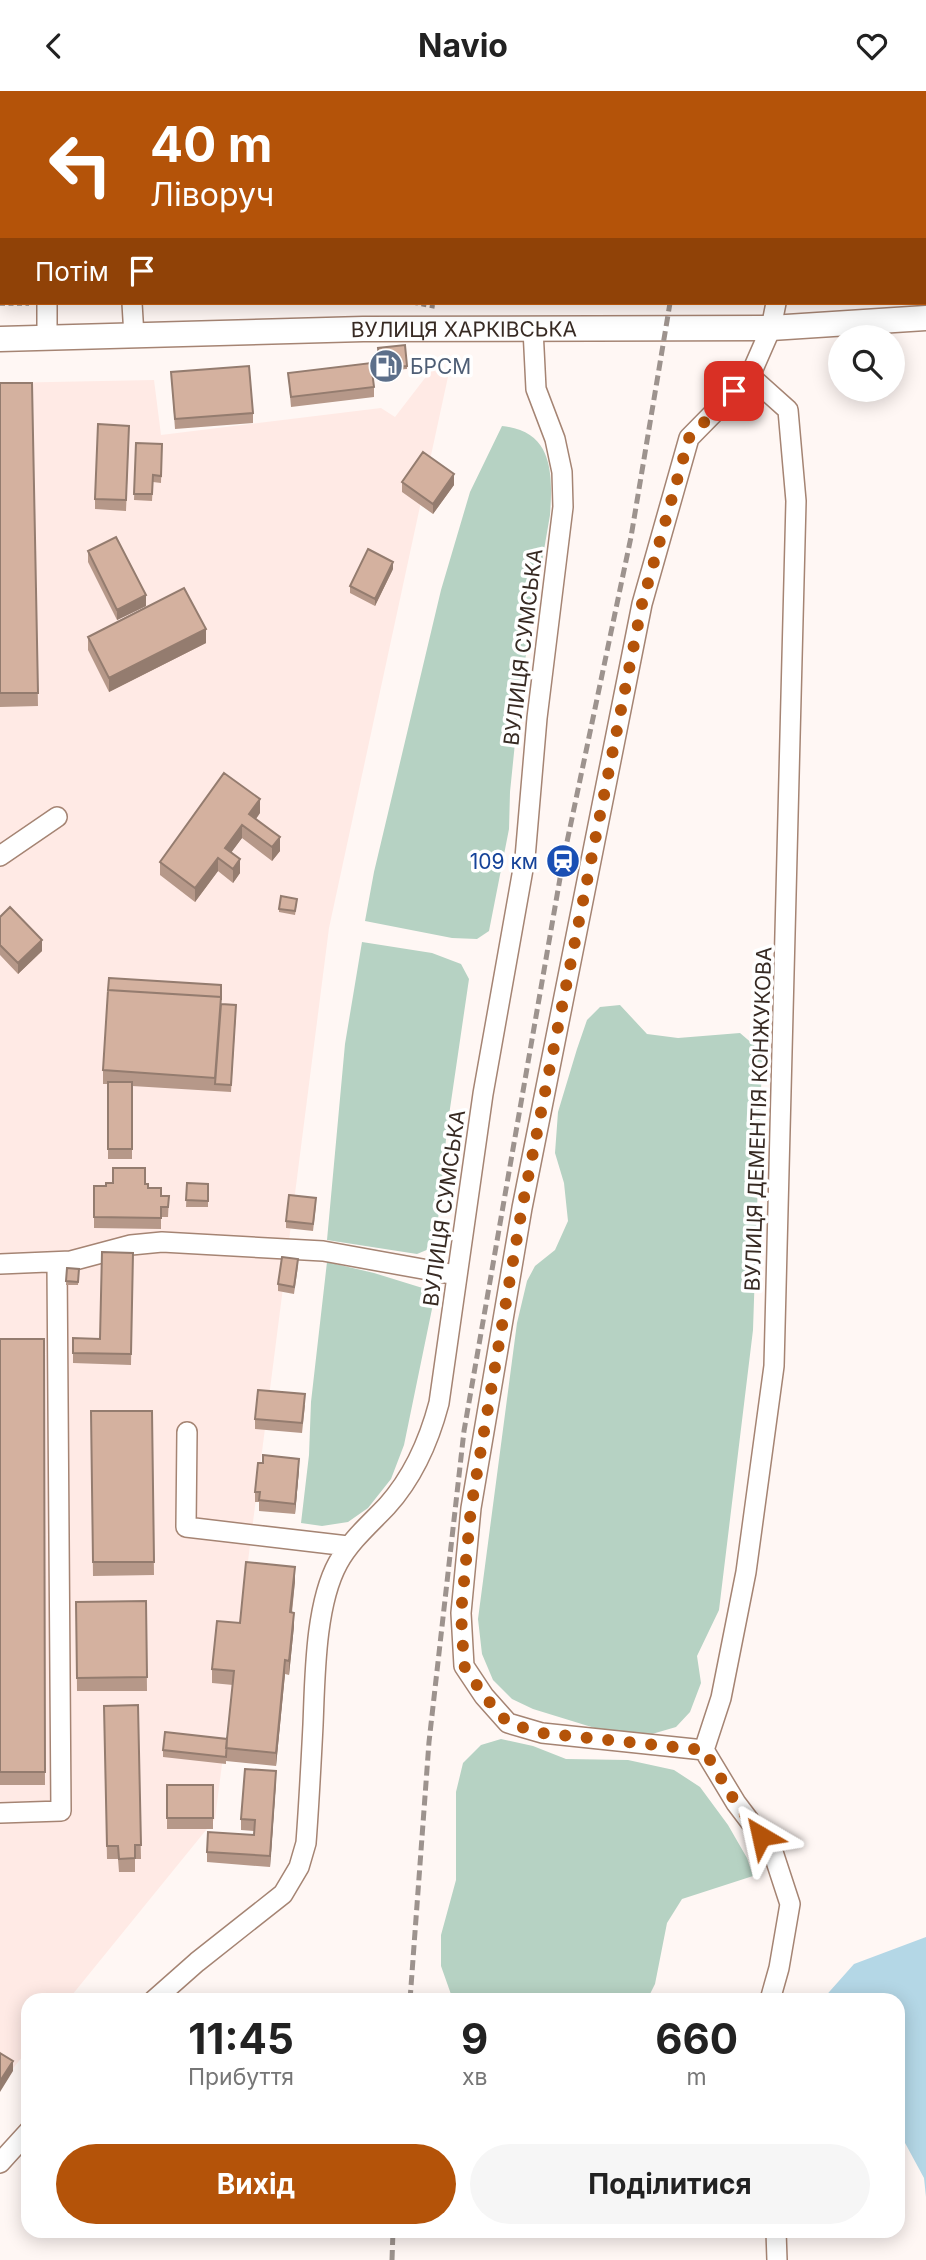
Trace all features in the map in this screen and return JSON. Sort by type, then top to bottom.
[{"type":"main road","name":"ВУЛИЦЯ ХАРКІВСЬКА","points":[[0,339],[362,329],[771,328],[926,318]]},
{"type":"street","points":[[47,305],[47,338]]},
{"type":"street","points":[[132,305],[134,336]]},
{"type":"street","points":[[772,1993],[790,1905],[773,1852],[736,1803],[704,1750],[542,1733],[508,1723],[484,1696],[464,1666],[461,1613],[471,1508],[522,1208],[642,604],[689,438],[750,376],[771,328],[776,305]]},
{"type":"street","name":"ВУЛИЦЯ СУМСЬКА","points":[[163,1993],[197,1962],[283,1894],[299,1867],[306,1843],[319,1636],[330,1582],[348,1546],[390,1503],[422,1457],[439,1402],[485,1081],[525,858],[537,718],[563,507],[562,471],[555,439],[536,389],[533,329]]},
{"type":"street","name":"ВУЛИЦЯ ДЕМЕНТІЯ КОНЖУКОВА","points":[[704,1750],[721,1698],[746,1572],[774,1366],[796,501],[788,410],[750,376]]},
{"type":"street","points":[[0,856],[57,817]]},
{"type":"street","points":[[0,1264],[57,1263],[131,1245],[162,1242],[323,1251],[456,1275]]},
{"type":"street","points":[[0,1813],[61,1811],[57,1263]]},
{"type":"street","points":[[187,1432],[186,1527],[348,1546]]},
{"type":"street","points":[[0,2163],[21,2140]]},
{"type":"street","points":[[776,2238],[777,2260]]},
{"type":"path","points":[[426,305],[438,307]]},
{"type":"shaded area","points":[[435,365],[449,372],[329,928],[215,1819],[74,1993],[21,1993],[21,2058],[0,2084],[0,383],[154,380],[161,435],[381,408],[395,417]]},
{"type":"green space","points":[[502,426],[531,436],[540,445],[550,470],[550,515],[521,684],[509,829],[489,931],[477,939],[452,938],[365,921],[374,872],[441,590],[470,492]]},
{"type":"green space","points":[[362,942],[432,953],[461,964],[469,979],[447,1129],[437,1230],[429,1249],[417,1254],[327,1240],[345,1044]]},
{"type":"green space","points":[[620,1005],[647,1034],[678,1038],[740,1033],[754,1045],[762,1061],[753,1330],[719,1610],[697,1656],[701,1683],[690,1712],[676,1727],[652,1734],[598,1729],[533,1709],[512,1699],[493,1680],[482,1654],[478,1619],[517,1323],[527,1281],[535,1266],[555,1250],[568,1221],[564,1183],[555,1153],[558,1112],[587,1020],[600,1007]]},
{"type":"green space","points":[[327,1262],[429,1290],[433,1304],[404,1445],[391,1479],[368,1508],[348,1522],[322,1526],[301,1523]]},
{"type":"green space","points":[[501,1739],[533,1746],[566,1759],[628,1760],[674,1770],[700,1787],[728,1825],[747,1858],[753,1876],[682,1899],[667,1923],[655,1984],[650,1993],[451,1993],[441,1966],[441,1935],[456,1880],[456,1792],[463,1763],[481,1745]]},
{"type":"water","points":[[926,1937],[926,2197],[924,2178],[905,2143],[905,1993],[828,1993],[854,1964]]},
{"type":"building","points":[[405,345],[407,366],[380,368],[378,348]]},
{"type":"building","points":[[371,363],[374,387],[291,397],[288,373]]},
{"type":"building","points":[[249,366],[253,413],[175,419],[171,372]]},
{"type":"building","points":[[0,383],[32,383],[38,693],[0,693]]},
{"type":"building","points":[[98,424],[129,426],[126,500],[95,499]]},
{"type":"building","points":[[136,443],[162,444],[161,476],[153,475],[152,494],[134,494]]},
{"type":"building","points":[[423,452],[454,474],[433,504],[402,482]]},
{"type":"building","points":[[116,537],[146,595],[117,610],[88,551]]},
{"type":"building","points":[[368,549],[393,562],[375,599],[350,586]]},
{"type":"building","points":[[184,588],[206,629],[109,678],[88,637]]},
{"type":"building","points":[[224,773],[260,799],[249,814],[280,837],[272,847],[242,825],[225,848],[240,859],[233,869],[218,858],[195,888],[160,862]]},
{"type":"building","points":[[281,896],[297,899],[295,911],[279,909]]},
{"type":"building","points":[[10,907],[42,940],[18,963],[0,945],[0,917]]},
{"type":"building","points":[[109,978],[221,985],[221,997],[108,990]]},
{"type":"building","points":[[108,990],[221,997],[215,1078],[103,1070]]},
{"type":"building","points":[[221,1004],[236,1005],[231,1085],[215,1084]]},
{"type":"building","points":[[108,1082],[132,1082],[132,1149],[108,1149]]},
{"type":"building","points":[[113,1168],[145,1168],[145,1184],[148,1184],[148,1188],[161,1188],[161,1196],[169,1196],[168,1207],[161,1207],[161,1218],[94,1217],[94,1186],[113,1183]]},
{"type":"building","points":[[187,1183],[208,1184],[208,1201],[186,1200]]},
{"type":"building","points":[[289,1195],[316,1198],[313,1224],[286,1221]]},
{"type":"building","points":[[102,1252],[133,1253],[131,1354],[73,1353],[73,1338],[100,1339]]},
{"type":"building","points":[[282,1257],[298,1259],[294,1287],[278,1284]]},
{"type":"building","points":[[67,1268],[79,1269],[78,1282],[66,1281]]},
{"type":"building","points":[[0,1339],[44,1339],[45,1772],[0,1772]]},
{"type":"building","points":[[258,1390],[305,1394],[302,1423],[255,1419]]},
{"type":"building","points":[[91,1411],[152,1411],[154,1562],[93,1562]]},
{"type":"building","points":[[263,1455],[299,1459],[295,1504],[259,1500],[260,1492],[255,1492],[258,1463],[263,1463]]},
{"type":"building","points":[[246,1562],[295,1567],[290,1612],[294,1613],[289,1661],[285,1660],[276,1753],[226,1748],[234,1671],[212,1669],[217,1621],[240,1623]]},
{"type":"building","points":[[146,1601],[147,1677],[77,1678],[76,1602]]},
{"type":"building","points":[[138,1705],[141,1845],[135,1845],[135,1858],[119,1859],[118,1846],[107,1846],[104,1706]]},
{"type":"building","points":[[165,1732],[227,1739],[226,1757],[163,1750]]},
{"type":"building","points":[[245,1769],[276,1771],[270,1856],[207,1852],[208,1832],[254,1835],[255,1820],[241,1819]]},
{"type":"building","points":[[167,1785],[213,1785],[213,1818],[167,1818]]},
{"type":"building","points":[[0,2053],[13,2061],[0,2081]]},
{"type":"railway","points":[[411,1993],[429,1742],[464,1431],[563,861],[631,537],[670,305]]},
{"type":"railway","points":[[392,2260],[393,2238]]},
{"type":"place","name":"БРСМ","points":[[386,366]]},
{"type":"place","name":"109 км","points":[[563,861]]},
{"type":"route","points":[[734,391],[689,438],[642,604],[522,1208],[471,1508],[461,1613],[464,1666],[484,1696],[508,1723],[542,1733],[704,1750],[736,1803],[761,1836]]}]
